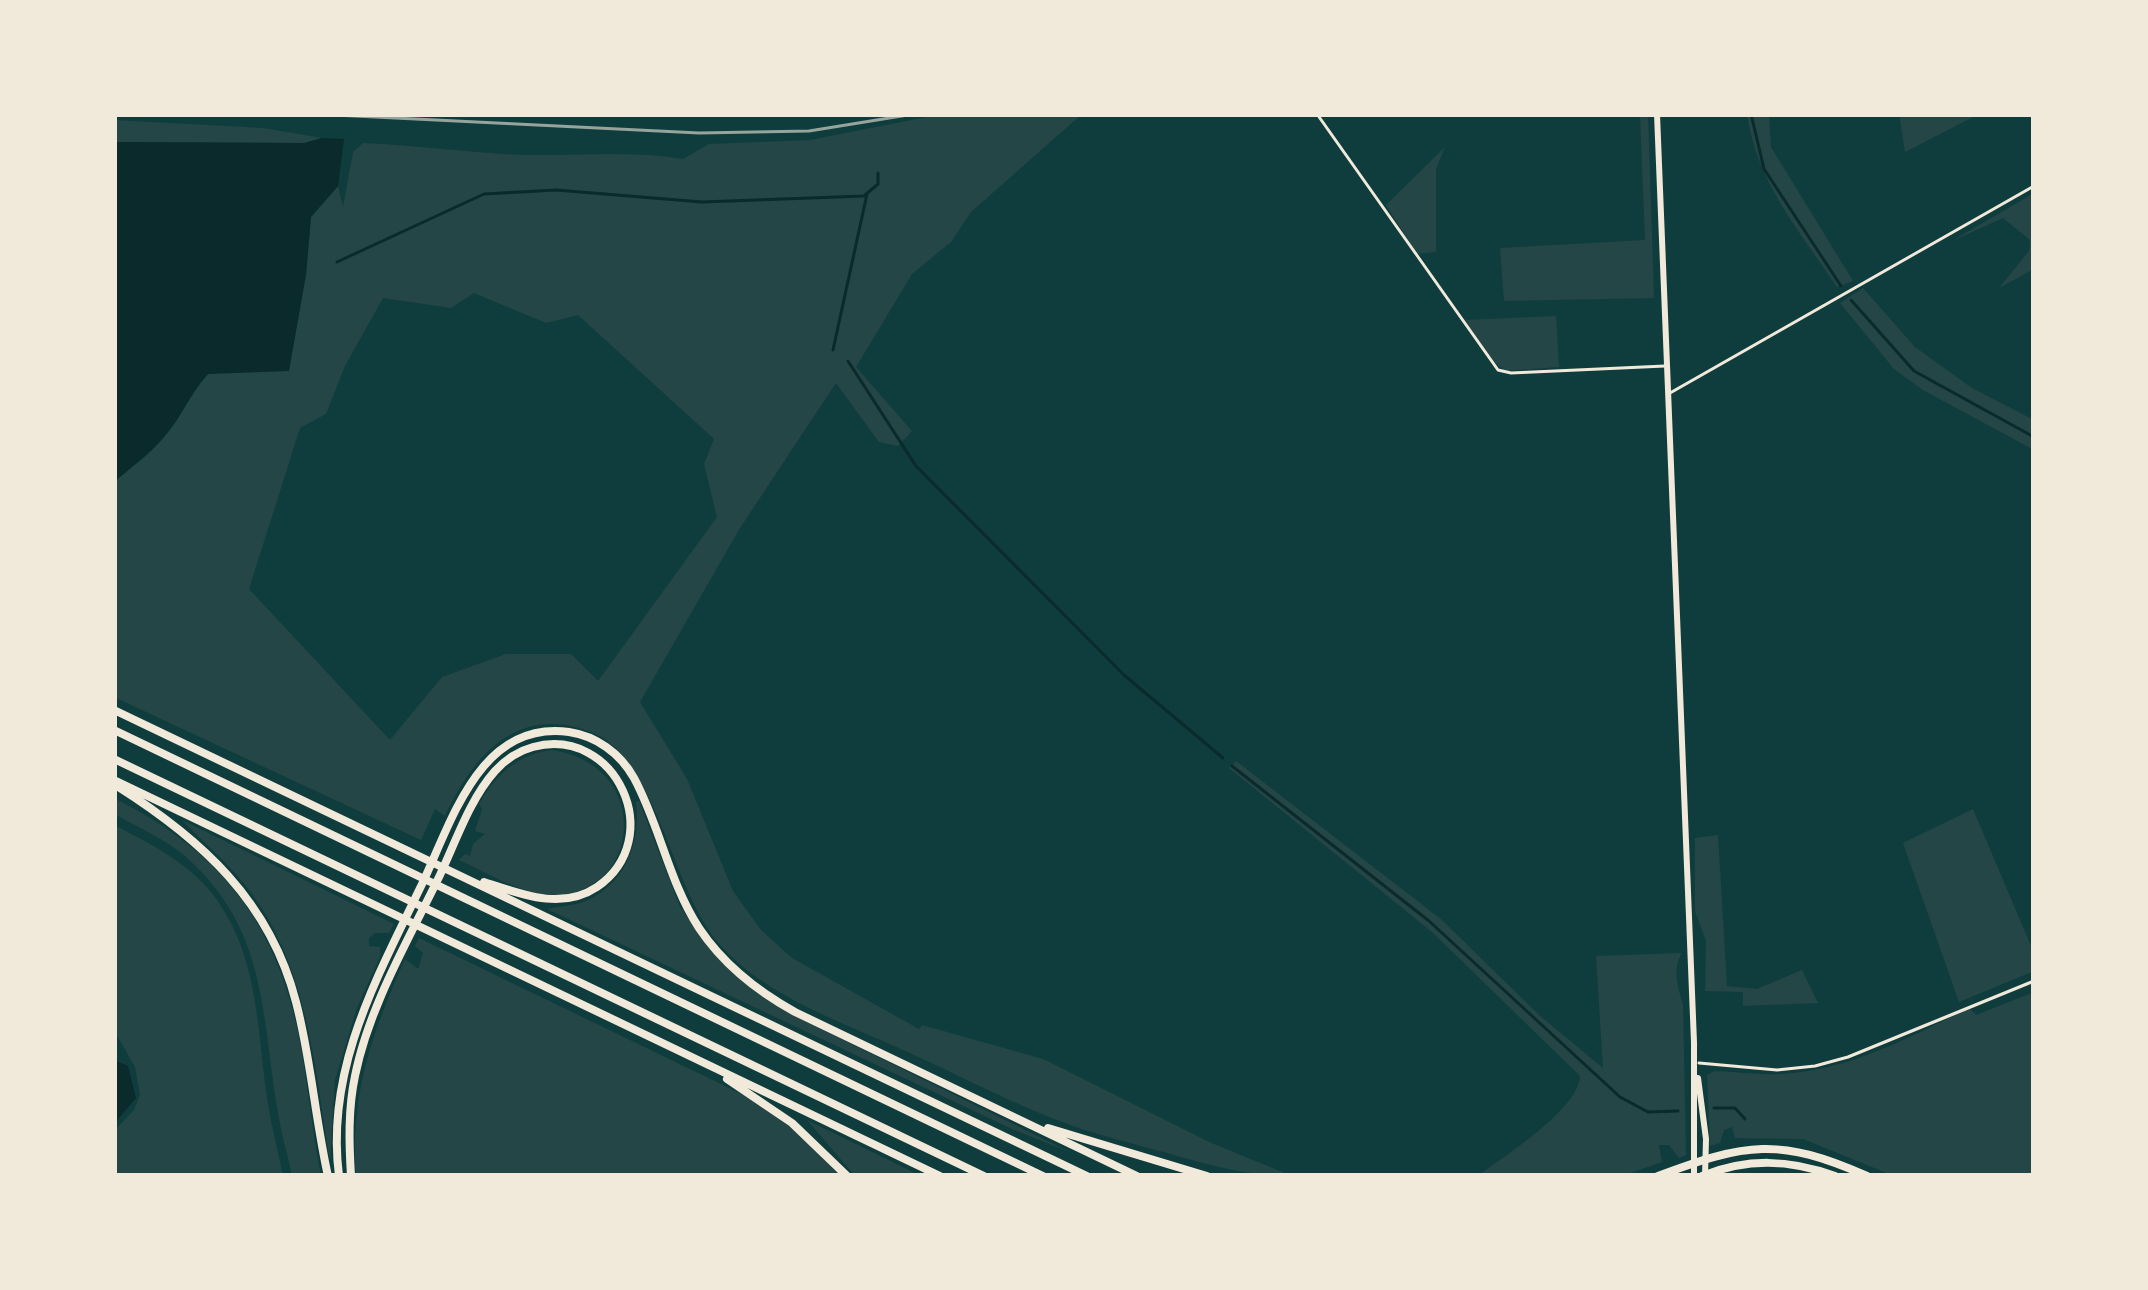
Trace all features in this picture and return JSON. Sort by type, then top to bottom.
[{"type":"highway","points":[[114,710],[1087,1176]]},
{"type":"highway","points":[[114,730],[1043,1176]]},
{"type":"highway","points":[[339,1176],[338,1105],[347,1058],[392,947],[477,772],[509,742],[550,730],[596,741],[617,755],[634,779],[688,911],[734,969],[794,1012],[1137,1176]]},
{"type":"highway","points":[[351,1176],[354,1077],[370,1027],[484,785],[506,760],[550,744],[586,751],[609,767],[624,789],[632,820],[627,848],[598,886],[572,898],[530,897],[452,872]]},
{"type":"highway","points":[[114,759],[984,1176]]},
{"type":"highway","points":[[114,782],[940,1176]]},
{"type":"highway","points":[[114,782],[215,859],[262,919],[296,1002],[328,1176]]},
{"type":"highway","points":[[696,1058],[792,1123],[847,1176]]},
{"type":"highway","points":[[1015,1117],[1207,1176]]},
{"type":"highway","points":[[1658,1176],[1721,1154],[1763,1147],[1820,1156],[1867,1176]]},
{"type":"highway","points":[[1700,1176],[1753,1162],[1789,1163],[1834,1176]]},
{"type":"main road","points":[[1657,114],[1700,1176]]},
{"type":"street","points":[[1317,114],[1498,370],[1667,366]]},
{"type":"street","points":[[1668,394],[2034,186]]},
{"type":"street","points":[[1695,1063],[1777,1070],[1815,1066],[1848,1057],[2034,980]]},
{"type":"shaded area","points":[[942,114],[1082,114],[971,212],[951,242],[912,274],[856,367],[912,431],[898,446],[879,442],[836,383],[740,528],[640,702],[687,779],[733,891],[761,930],[792,958],[919,1029],[922,1025],[1043,1059],[1209,1142],[1292,1176],[1213,1166],[1070,1125],[831,1018],[760,980],[721,946],[704,922],[633,769],[614,746],[591,732],[540,725],[500,741],[469,774],[445,816],[435,809],[421,840],[114,697],[114,482],[164,437],[208,374],[240,370],[306,275],[311,217],[338,186],[343,207],[353,152],[363,143],[503,154],[683,159],[709,144],[810,140]],"holes":[[[474,293],[546,323],[578,315],[714,439],[704,464],[717,517],[598,681],[571,654],[506,654],[442,677],[390,740],[249,589],[300,428],[326,414],[345,366],[383,298],[451,308]]]},
{"type":"shaded area","points":[[1640,114],[1648,114],[1654,298],[1504,301],[1500,248],[1645,240]]},
{"type":"shaded area","points":[[1747,114],[1769,114],[1771,147],[1853,281],[1837,287],[1782,205],[1760,162]]},
{"type":"shaded area","points":[[1899,114],[1979,114],[1905,152]]},
{"type":"shaded area","points":[[114,120],[263,128],[322,138],[305,143],[114,142]]},
{"type":"shaded area","points":[[344,139],[338,186],[311,217],[289,371],[208,374],[164,437],[114,482],[114,142],[304,143]]},
{"type":"shaded area","points":[[1445,147],[1436,169],[1436,252],[1417,254],[1386,205]]},
{"type":"shaded area","points":[[2034,193],[2034,269],[1999,288],[2029,251],[2030,240],[2003,218],[1950,242]]},
{"type":"shaded area","points":[[1863,288],[1915,347],[1972,388],[2034,420],[2034,450],[1923,390],[1894,369],[1840,303]]},
{"type":"shaded area","points":[[1556,316],[1559,367],[1505,371],[1491,359],[1465,320]]},
{"type":"shaded area","points":[[552,750],[585,760],[607,779],[620,802],[624,828],[619,853],[605,874],[584,889],[555,895],[518,887],[459,860],[470,856],[473,844],[485,834],[475,831],[482,809],[479,804],[493,784],[518,761]]},
{"type":"shaded area","points":[[1236,761],[1442,920],[1539,1015],[1603,1068],[1596,956],[1682,953],[1677,972],[1683,1004],[1686,1155],[1679,1158],[1669,1145],[1659,1145],[1662,1162],[1622,1176],[1478,1176],[1554,1117],[1580,1076],[1432,932],[1229,768]]},
{"type":"shaded area","points":[[114,798],[148,816],[205,859],[229,884],[267,941],[298,1031],[321,1176],[292,1176],[256,975],[233,914],[186,857],[114,814]]},
{"type":"shaded area","points":[[639,801],[680,907],[722,963],[758,994],[1072,1153],[547,909],[586,901],[611,884],[633,847]]},
{"type":"shaded area","points":[[1973,809],[2034,953],[2034,971],[1959,1002],[1903,843]]},
{"type":"shaded area","points":[[182,820],[394,924],[389,933],[369,938],[369,946],[380,947],[380,957],[357,1008],[335,1080],[330,1161],[305,1014],[281,944],[241,880]]},
{"type":"shaded area","points":[[114,825],[196,876],[231,923],[249,973],[283,1176],[114,1176],[114,1131],[134,1110],[140,1095],[135,1067],[114,1030]]},
{"type":"shaded area","points":[[1718,835],[1727,986],[1757,989],[1802,970],[1818,1003],[1743,1006],[1743,992],[1705,991],[1706,941],[1695,911],[1695,838]]},
{"type":"shaded area","points":[[419,938],[756,1101],[809,1142],[839,1176],[356,1176],[356,1118],[366,1064],[405,959],[418,969],[423,953],[415,946]]},
{"type":"shaded area","points":[[2034,992],[2034,1176],[1894,1176],[1803,1139],[1735,1138],[1732,1127],[1724,1130],[1720,1143],[1710,1146],[1707,1075],[1715,1071],[1781,1074],[1830,1066],[1878,1051],[1969,1008],[1976,1015]]},
{"type":"shaded area","points":[[114,1060],[128,1066],[136,1098],[114,1124],[118,1088]]},
{"type":"shaded area","points":[[807,1120],[921,1176],[855,1176]]},
{"type":"waterway","points":[[1751,114],[1764,169],[1841,286]]},
{"type":"waterway","points":[[337,262],[484,194],[556,190],[702,202],[864,196],[878,184],[878,173]]},
{"type":"waterway","points":[[833,350],[867,194]]},
{"type":"waterway","points":[[1851,300],[1914,371],[2034,437]]},
{"type":"waterway","points":[[848,361],[916,466],[1124,675],[1223,758]]},
{"type":"waterway","points":[[1232,766],[1429,921],[1620,1097],[1648,1112],[1678,1111]]},
{"type":"waterway","points":[[1714,1108],[1735,1108],[1745,1119]]},
{"type":"railway","points":[[314,114],[699,133],[809,131],[914,114]]}]
